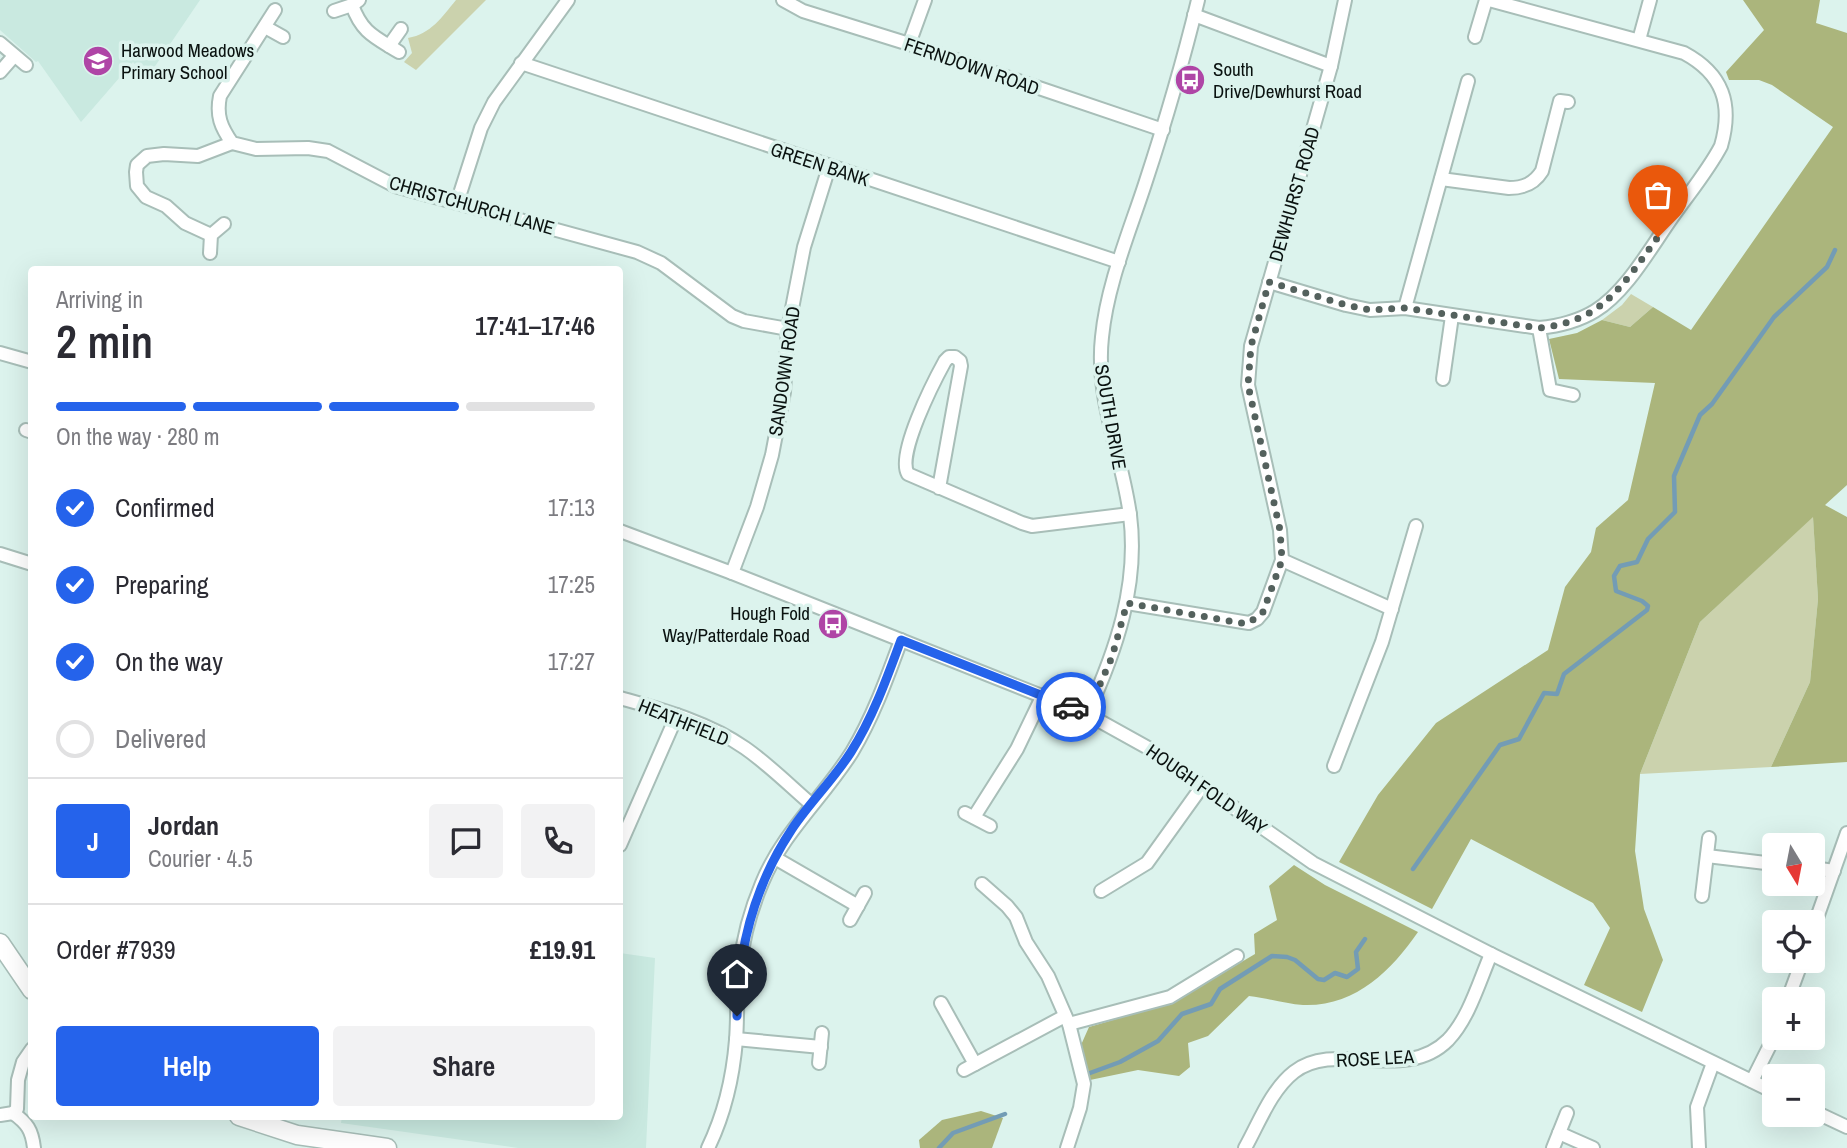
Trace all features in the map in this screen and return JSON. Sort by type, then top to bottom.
[{"type":"main road","points":[[0,943],[28,984]]},
{"type":"main road","points":[[251,1120],[297,1135],[387,1148]]},
{"type":"street","points":[[457,203],[481,128],[494,102],[568,0]]},
{"type":"street","name":"FERNDOWN ROAD","points":[[783,0],[803,11],[1163,130]]},
{"type":"street","points":[[909,44],[925,0]]},
{"type":"street","name":"SOUTH DRIVE","points":[[1087,714],[1112,657],[1127,603],[1131,570],[1130,514],[1105,407],[1102,336],[1119,262],[1163,130],[1198,0]]},
{"type":"street","name":"DEWHURST ROAD","points":[[1127,603],[1249,623],[1263,612],[1282,560],[1280,530],[1248,385],[1251,346],[1331,66],[1345,0]]},
{"type":"street","points":[[1269,282],[1346,305],[1379,310],[1405,308],[1539,328],[1576,321],[1611,299],[1721,146],[1725,133],[1726,109],[1719,84],[1698,60],[1684,53],[1487,0],[1475,37]]},
{"type":"street","points":[[1639,40],[1650,0]]},
{"type":"street","points":[[334,11],[356,3],[357,19],[366,32],[394,49],[401,29]]},
{"type":"street","points":[[211,235],[185,223],[166,206],[146,197],[135,179],[137,165],[142,159],[154,154],[198,156],[232,144],[220,126],[217,110],[220,96],[275,10]]},
{"type":"street","points":[[1195,15],[1331,66]]},
{"type":"street","points":[[265,27],[283,37]]},
{"type":"street","points":[[0,43],[26,65]]},
{"type":"street","points":[[0,72],[14,56]]},
{"type":"street","name":"GREEN BANK","points":[[521,64],[1119,262]]},
{"type":"street","points":[[1405,308],[1468,81]]},
{"type":"street","points":[[1441,179],[1508,188],[1529,184],[1537,179],[1542,171],[1560,101],[1568,102]]},
{"type":"street","name":"CHRISTCHURCH LANE","points":[[232,144],[256,149],[308,148],[328,151],[394,186],[637,251],[661,263],[732,316],[744,321],[788,329]]},
{"type":"street","name":"SANDOWN ROAD","points":[[732,573],[757,507],[772,454],[784,392],[788,329],[804,247],[829,167]]},
{"type":"street","points":[[210,253],[211,235],[224,224]]},
{"type":"street","points":[[1443,379],[1452,316]]},
{"type":"street","points":[[1539,328],[1550,390],[1573,396]]},
{"type":"street","points":[[0,353],[28,361]]},
{"type":"street","points":[[939,488],[961,366],[955,357],[949,357],[945,361],[912,431],[905,467],[908,474],[939,488],[1032,526],[1130,514]]},
{"type":"street","points":[[1334,766],[1338,739],[1392,609],[1416,526]]},
{"type":"street","name":"HOUGH FOLD WAY","points":[[623,532],[1087,714],[1150,749],[1313,863],[1491,954],[1762,1086]]},
{"type":"street","points":[[0,554],[28,563]]},
{"type":"street","points":[[1282,560],[1392,609]]},
{"type":"street","points":[[708,1148],[731,1079],[736,1040],[737,992],[744,941],[762,883],[775,858],[811,804],[851,752],[877,704],[901,640]]},
{"type":"street","points":[[990,826],[969,815],[1017,750],[1044,695]]},
{"type":"street","name":"HEATHFIELD","points":[[623,699],[677,715],[720,733],[743,747],[811,804]]},
{"type":"street","points":[[623,838],[677,715]]},
{"type":"street","points":[[1100,892],[1135,873],[1147,863],[1203,785]]},
{"type":"street","points":[[1820,910],[1847,833]]},
{"type":"street","points":[[1702,896],[1709,838]]},
{"type":"street","points":[[1707,856],[1762,863]]},
{"type":"street","points":[[775,858],[858,906]]},
{"type":"street","points":[[1825,870],[1834,871]]},
{"type":"street","points":[[982,884],[999,907],[1016,917],[1026,942],[1048,976],[1067,1020],[1084,1084],[1080,1108],[1067,1148]]},
{"type":"street","points":[[850,920],[865,892]]},
{"type":"street","name":"ROSE LEA","points":[[1245,1148],[1272,1098],[1296,1070],[1325,1060],[1413,1059],[1437,1049],[1457,1029],[1491,954]]},
{"type":"street","points":[[942,1003],[969,1067],[1067,1020],[1170,997],[1237,956]]},
{"type":"street","points":[[820,1063],[822,1033]]},
{"type":"street","points":[[736,1040],[821,1047]]},
{"type":"street","points":[[1752,1081],[1768,1050]]},
{"type":"street","points":[[28,1055],[18,1080],[18,1105],[6,1114],[26,1123],[31,1130],[34,1148]]},
{"type":"street","points":[[1699,1148],[1697,1107],[1713,1063]]},
{"type":"street","points":[[1553,1148],[1567,1112]]},
{"type":"street","points":[[1825,1117],[1847,1127]]},
{"type":"street","points":[[1559,1133],[1593,1148]]},
{"type":"shaded area","name":"Harwood Meadows Primary School","points":[[0,0],[200,0],[147,78],[133,62],[81,122],[38,61],[0,30]]},
{"type":"shaded area","points":[[456,0],[486,0],[416,70],[404,62],[412,53],[408,38],[430,29]]},
{"type":"shaded area","points":[[1631,294],[1653,307],[1630,327],[1602,320],[1622,305]]},
{"type":"shaded area","points":[[1813,516],[1818,599],[1810,682],[1771,767],[1640,774],[1700,622]]},
{"type":"shaded area","points":[[623,953],[655,958],[646,1148],[518,1148],[341,1123],[341,1120],[623,1120]]},
{"type":"green space","points":[[1743,0],[1820,0],[1816,23],[1847,33],[1847,485],[1825,505],[1847,517],[1847,762],[1771,767],[1810,682],[1818,599],[1813,517],[1700,622],[1640,774],[1635,851],[1644,909],[1663,960],[1642,1012],[1584,985],[1610,928],[1593,903],[1471,839],[1432,909],[1339,862],[1378,795],[1436,723],[1548,650],[1565,587],[1591,552],[1596,528],[1628,500],[1655,383],[1559,379],[1549,339],[1577,333],[1602,320],[1630,327],[1653,307],[1691,330],[1833,127],[1772,85],[1759,80],[1729,80],[1726,72],[1764,30]]},
{"type":"green space","points":[[1294,865],[1325,885],[1418,932],[1383,973],[1370,984],[1339,1000],[1303,1005],[1249,996],[1208,1036],[1188,1043],[1190,1067],[1179,1076],[1138,1070],[1090,1080],[1081,1045],[1089,1027],[1174,1002],[1255,954],[1254,934],[1277,920],[1269,886]]},
{"type":"green space","points":[[981,1111],[1003,1118],[992,1148],[920,1148],[919,1140],[942,1120]]},
{"type":"waterway","points":[[1413,869],[1500,745],[1519,739],[1544,693],[1557,694],[1564,674],[1647,610],[1648,606],[1642,601],[1616,591],[1614,576],[1620,566],[1637,562],[1648,539],[1675,512],[1674,476],[1700,415],[1712,404],[1774,317],[1827,267],[1835,250]]},
{"type":"waterway","points":[[1090,1073],[1120,1062],[1158,1041],[1182,1014],[1211,1004],[1220,989],[1272,956],[1295,960],[1318,979],[1324,980],[1335,973],[1347,977],[1358,969],[1356,952],[1365,939]]},
{"type":"waterway","points":[[939,1148],[953,1133],[1005,1114]]},
{"type":"way so far","points":[[1071,707],[1087,714],[1112,657],[1127,603],[1241,623],[1257,619],[1263,612],[1282,560],[1282,548],[1248,385],[1248,372],[1251,346],[1269,282],[1370,310],[1405,308],[1539,328],[1559,326],[1576,321],[1611,299],[1658,237]]},
{"type":"place","name":"Harwood Meadows Primary School","points":[[98,61]]},
{"type":"place","name":"South Drive/Dewhurst Road","points":[[1190,80]]},
{"type":"place","name":"Hough Fold Way/Patterdale Road","points":[[833,624]]},
{"type":"route","points":[[737,1016],[739,967],[751,914],[762,883],[793,828],[851,752],[877,704],[901,640],[1071,707]]}]
